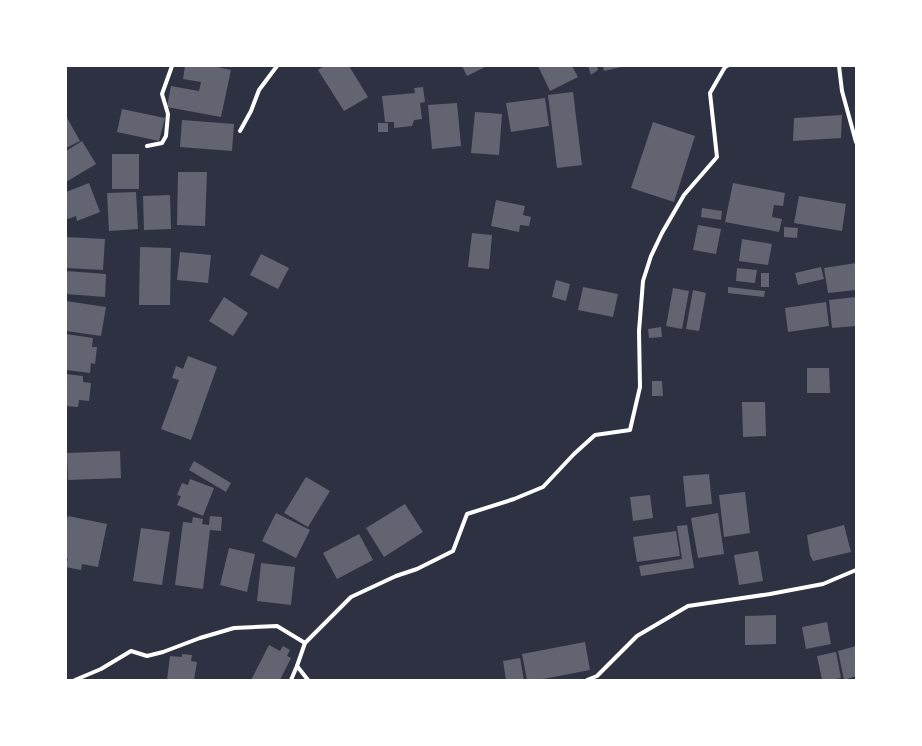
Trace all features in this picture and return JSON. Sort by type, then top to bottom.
[{"type":"street","points":[[147,146],[162,143],[166,136],[168,114],[162,94],[172,66]]},
{"type":"street","points":[[240,130],[251,111],[259,90],[277,66]]},
{"type":"street","points":[[291,680],[305,643],[351,597],[396,576],[417,569],[453,551],[466,514],[514,499],[543,487],[574,454],[595,435],[630,430],[640,387],[639,331],[643,281],[651,256],[662,233],[684,196],[716,157],[710,93],[727,66]]},
{"type":"street","points":[[839,66],[842,91],[856,142]]},
{"type":"street","points":[[587,680],[597,676],[637,636],[688,606],[770,594],[823,584],[856,570]]},
{"type":"street","points":[[75,680],[101,669],[131,650],[147,656],[234,628],[277,626],[305,643]]},
{"type":"street","points":[[297,666],[308,680]]},
{"type":"building","points":[[185,66],[213,66],[231,70],[221,117],[167,107],[171,86],[199,91],[201,82],[183,79]]},
{"type":"building","points":[[324,66],[349,66],[368,97],[344,111],[318,70]]},
{"type":"building","points":[[462,66],[487,66],[467,76]]},
{"type":"building","points":[[538,66],[572,66],[578,77],[550,91]]},
{"type":"building","points":[[588,66],[597,66],[598,70],[591,75]]},
{"type":"building","points":[[603,66],[621,66],[621,67],[604,71]]},
{"type":"building","points":[[423,87],[425,102],[420,103],[422,119],[414,120],[412,126],[394,128],[394,122],[385,122],[382,96],[415,93],[414,88]]},
{"type":"building","points":[[573,92],[582,165],[557,168],[548,95]]},
{"type":"building","points":[[545,98],[549,126],[511,132],[506,103]]},
{"type":"building","points":[[457,103],[461,146],[432,149],[428,105]]},
{"type":"building","points":[[122,109],[165,118],[159,141],[117,132]]},
{"type":"building","points":[[475,112],[502,114],[499,155],[471,153]]},
{"type":"building","points":[[842,115],[841,138],[793,141],[794,118]]},
{"type":"building","points":[[66,116],[80,141],[66,148]]},
{"type":"building","points":[[182,120],[234,124],[232,151],[180,147]]},
{"type":"building","points":[[653,122],[695,136],[674,202],[631,188]]},
{"type":"building","points":[[378,123],[388,123],[388,132],[378,132]]},
{"type":"building","points":[[82,141],[96,164],[66,182],[66,151]]},
{"type":"building","points":[[112,154],[139,154],[139,189],[112,189]]},
{"type":"building","points":[[178,172],[207,172],[205,226],[177,225]]},
{"type":"building","points":[[89,183],[100,212],[77,221],[76,216],[68,219],[66,215],[66,192]]},
{"type":"building","points":[[733,183],[785,193],[783,206],[774,205],[772,217],[782,219],[779,232],[725,222]]},
{"type":"building","points":[[136,192],[138,229],[109,231],[107,193]]},
{"type":"building","points":[[170,195],[171,229],[144,230],[143,196]]},
{"type":"building","points":[[799,196],[846,204],[842,231],[794,223]]},
{"type":"building","points":[[496,200],[525,206],[523,215],[531,217],[529,226],[520,225],[519,232],[491,226]]},
{"type":"building","points":[[702,208],[722,211],[721,220],[701,217]]},
{"type":"building","points":[[698,225],[721,229],[716,254],[693,250]]},
{"type":"building","points":[[784,227],[798,228],[797,238],[784,237]]},
{"type":"building","points":[[472,233],[492,235],[489,269],[468,267]]},
{"type":"building","points":[[66,237],[105,239],[103,270],[66,268]]},
{"type":"building","points":[[742,239],[772,244],[768,265],[739,261]]},
{"type":"building","points":[[140,247],[171,248],[170,305],[139,305]]},
{"type":"building","points":[[180,252],[211,255],[208,283],[177,280]]},
{"type":"building","points":[[261,254],[289,268],[278,289],[250,275]]},
{"type":"building","points":[[856,263],[856,290],[828,293],[824,268]]},
{"type":"building","points":[[821,267],[824,279],[798,285],[795,273]]},
{"type":"building","points":[[737,268],[757,270],[755,283],[736,281]]},
{"type":"building","points":[[66,271],[106,274],[105,297],[66,294]]},
{"type":"building","points":[[761,273],[769,273],[769,287],[761,287]]},
{"type":"building","points":[[556,280],[570,284],[566,301],[552,297]]},
{"type":"building","points":[[583,287],[618,294],[613,317],[578,310]]},
{"type":"building","points":[[728,287],[765,291],[764,297],[728,293]]},
{"type":"building","points":[[673,288],[689,291],[682,329],[666,326]]},
{"type":"building","points":[[693,290],[706,293],[699,331],[686,329]]},
{"type":"building","points":[[224,297],[248,313],[233,336],[209,321]]},
{"type":"building","points":[[856,297],[856,326],[832,328],[829,300]]},
{"type":"building","points":[[66,301],[106,307],[101,336],[66,331]]},
{"type":"building","points":[[826,302],[829,326],[788,332],[785,308]]},
{"type":"building","points":[[661,327],[662,337],[649,338],[648,329]]},
{"type":"building","points":[[66,334],[93,338],[92,347],[97,347],[95,364],[91,363],[90,373],[66,370]]},
{"type":"building","points":[[188,356],[217,367],[191,440],[161,429],[179,380],[172,378],[176,366],[183,369]]},
{"type":"building","points":[[807,368],[829,368],[830,393],[807,393]]},
{"type":"building","points":[[66,374],[83,376],[83,382],[91,383],[89,401],[79,400],[78,407],[66,406]]},
{"type":"building","points":[[652,381],[662,381],[663,396],[652,396]]},
{"type":"building","points":[[742,402],[765,402],[766,436],[743,437]]},
{"type":"building","points":[[120,451],[121,478],[68,480],[67,453]]},
{"type":"building","points":[[194,461],[231,483],[226,492],[189,470]]},
{"type":"building","points":[[709,474],[712,504],[686,507],[683,476]]},
{"type":"building","points":[[306,477],[330,491],[308,527],[284,513]]},
{"type":"building","points":[[190,479],[214,488],[203,516],[177,505],[181,496],[177,495],[182,483],[188,485]]},
{"type":"building","points":[[745,492],[750,533],[724,537],[719,495]]},
{"type":"building","points":[[650,495],[653,518],[633,521],[630,497]]},
{"type":"building","points":[[405,504],[423,532],[384,557],[366,528]]},
{"type":"building","points":[[276,513],[310,530],[296,558],[262,541]]},
{"type":"building","points":[[718,513],[724,554],[698,558],[691,518]]},
{"type":"building","points":[[68,516],[107,524],[98,567],[82,564],[81,570],[66,567],[68,559],[66,558],[66,523]]},
{"type":"building","points":[[210,516],[222,517],[221,531],[210,530],[203,589],[175,585],[183,522],[192,523],[193,517],[203,519],[202,524],[209,525]]},
{"type":"building","points":[[687,525],[694,568],[641,576],[639,566],[682,559],[677,526]]},
{"type":"building","points":[[844,525],[851,552],[813,561],[810,555],[807,535]]},
{"type":"building","points":[[141,528],[170,532],[162,585],[133,581]]},
{"type":"building","points":[[676,531],[680,556],[637,562],[633,537]]},
{"type":"building","points":[[359,534],[373,560],[337,579],[323,553]]},
{"type":"building","points":[[229,548],[255,554],[247,592],[220,585]]},
{"type":"building","points":[[758,551],[763,581],[739,585],[734,555]]},
{"type":"building","points":[[261,563],[295,567],[291,605],[257,601]]},
{"type":"building","points":[[776,615],[776,644],[745,645],[745,616]]},
{"type":"building","points":[[827,622],[831,644],[806,649],[802,627]]},
{"type":"building","points":[[585,642],[590,670],[538,680],[527,680],[522,654]]},
{"type":"building","points":[[269,645],[280,651],[283,646],[290,650],[287,656],[291,658],[280,680],[251,680]]},
{"type":"building","points":[[856,646],[856,676],[844,680],[838,651]]},
{"type":"building","points":[[836,652],[841,678],[822,680],[817,656]]},
{"type":"building","points":[[182,654],[192,655],[191,661],[197,662],[194,680],[167,680],[170,656],[182,657]]},
{"type":"building","points":[[520,658],[524,680],[506,680],[503,661]]}]
